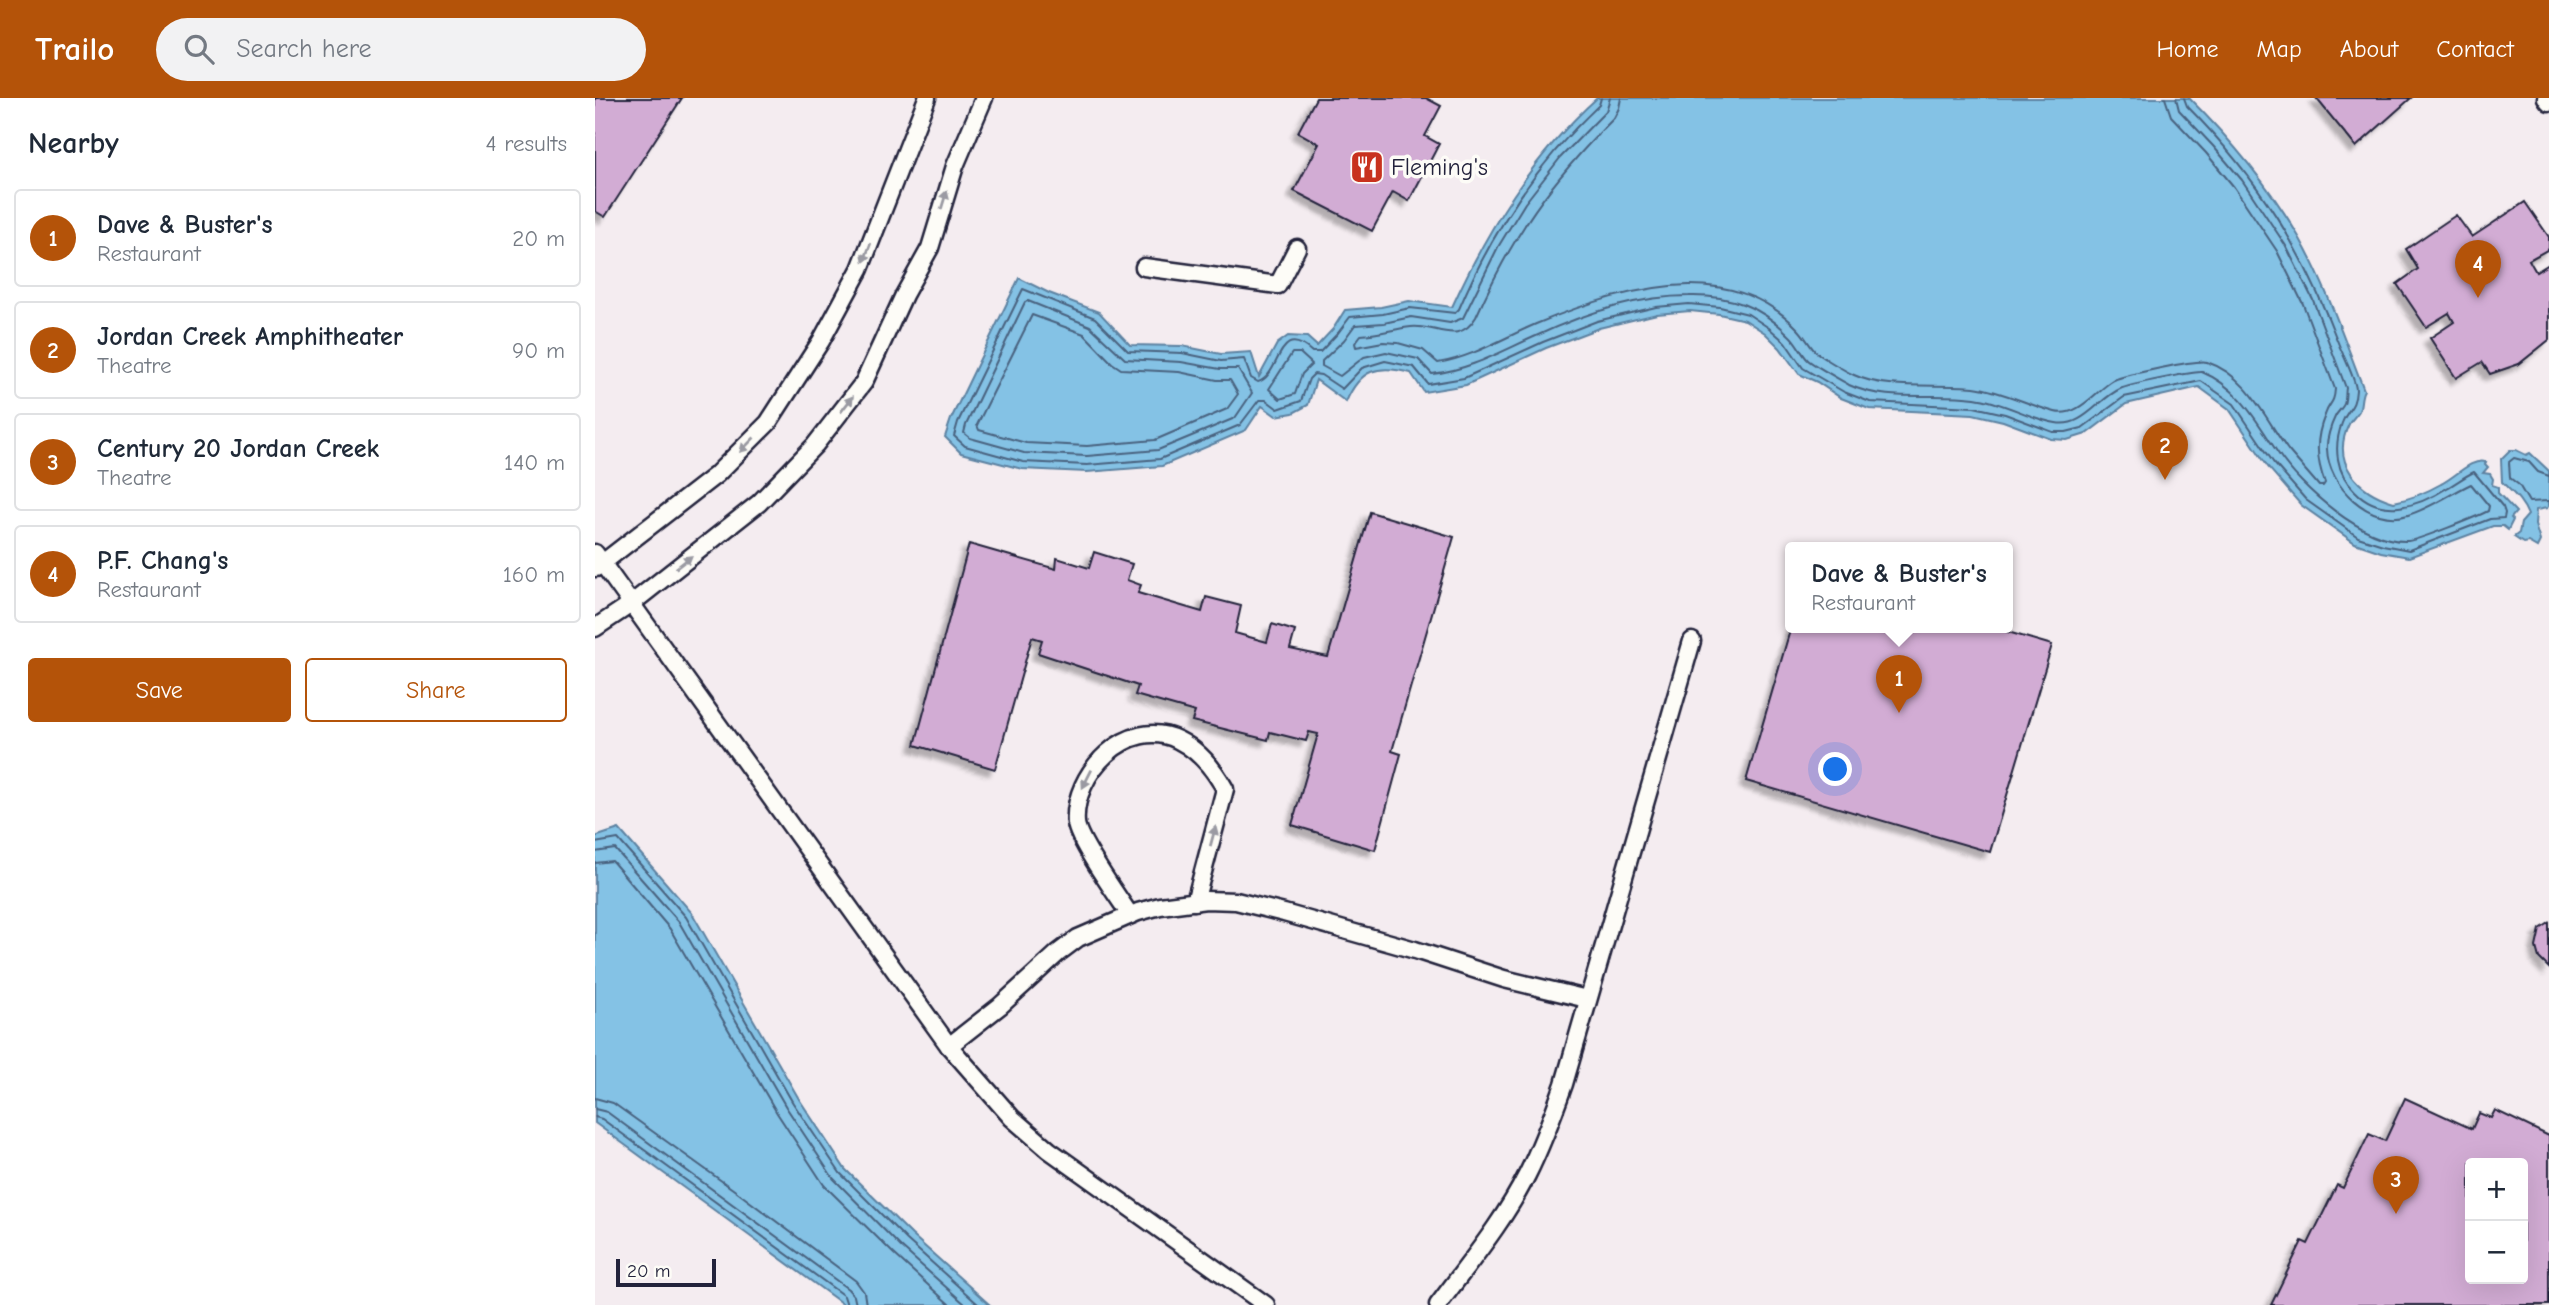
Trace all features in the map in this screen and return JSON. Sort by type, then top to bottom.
[{"type":"lane","points":[[927,98],[860,269],[821,341],[768,423],[716,475],[598,562],[949,1046],[1012,1118],[1049,1150],[1266,1305]]},
{"type":"lane","points":[[595,628],[631,604],[759,503],[815,445],[864,382],[904,295],[930,248],[955,166],[984,98]]},
{"type":"lane","points":[[1144,268],[1278,285],[1297,248]]},
{"type":"lane","points":[[1439,1305],[1503,1215],[1527,1175],[1564,1084],[1692,641]]},
{"type":"lane","points":[[1130,915],[1083,841],[1076,824],[1084,780],[1096,763],[1130,739],[1161,735],[1177,739],[1209,763],[1225,789],[1195,902]]},
{"type":"lane","points":[[949,1046],[1078,938],[1130,915],[1160,906],[1206,900],[1236,901],[1260,907],[1415,950],[1504,979],[1587,999]]},
{"type":"water","points":[[1597,98],[2189,98],[2220,130],[2275,199],[2309,255],[2326,293],[2364,390],[2359,411],[2349,424],[2344,438],[2343,451],[2351,474],[2370,491],[2394,502],[2430,490],[2475,463],[2486,462],[2488,467],[2483,473],[2490,474],[2492,485],[2498,487],[2498,493],[2516,512],[2511,518],[2513,520],[2508,530],[2503,526],[2493,526],[2409,557],[2381,552],[2355,543],[2301,505],[2268,467],[2229,409],[2199,387],[2126,404],[2086,434],[2067,440],[2051,439],[2003,421],[1973,414],[1869,409],[1841,398],[1799,374],[1765,333],[1745,320],[1690,311],[1657,314],[1599,328],[1546,348],[1466,385],[1424,392],[1411,373],[1380,370],[1371,372],[1357,382],[1346,402],[1316,380],[1308,405],[1293,413],[1276,416],[1262,406],[1246,430],[1162,466],[1087,472],[1022,469],[961,453],[945,437],[951,419],[1019,278],[1099,312],[1130,345],[1182,346],[1221,354],[1251,352],[1259,377],[1277,344],[1288,336],[1307,337],[1317,346],[1333,329],[1345,310],[1409,301],[1452,307],[1481,249],[1532,169],[1552,144]]},
{"type":"water","points":[[2510,450],[2526,455],[2530,453],[2549,471],[2549,505],[2536,510],[2535,525],[2540,541],[2537,547],[2514,537],[2528,515],[2520,501],[2502,482],[2501,459]]},
{"type":"water","points":[[619,829],[692,913],[799,1099],[845,1169],[912,1235],[990,1305],[844,1305],[595,1123],[595,837]]},
{"type":"building","points":[[595,98],[682,98],[605,217],[595,211]]},
{"type":"building","name":"Fleming's","points":[[1316,98],[1426,98],[1441,106],[1425,136],[1439,144],[1409,201],[1393,192],[1372,231],[1294,191],[1319,144],[1298,132]]},
{"type":"building","points":[[2316,98],[2411,98],[2356,147]]},
{"type":"building","points":[[2525,202],[2549,237],[2549,249],[2529,260],[2536,272],[2549,264],[2549,340],[2519,364],[2490,374],[2482,362],[2456,378],[2430,338],[2454,322],[2449,313],[2426,327],[2397,284],[2418,269],[2406,249],[2456,215],[2472,237]]},
{"type":"building","points":[[1370,512],[1454,537],[1392,751],[1401,754],[1375,850],[1292,825],[1318,734],[1309,732],[1306,741],[1270,732],[1268,740],[1192,721],[1195,712],[1135,695],[1138,686],[1038,653],[1042,640],[1032,637],[995,769],[915,745],[969,544],[1056,569],[1057,558],[1089,568],[1094,552],[1132,564],[1127,580],[1141,585],[1138,593],[1202,612],[1206,597],[1241,606],[1235,633],[1267,642],[1272,624],[1295,631],[1290,649],[1328,657]]},
{"type":"building","points":[[1789,633],[2011,633],[2052,645],[1990,852],[1746,781]]},
{"type":"building","points":[[2549,923],[2549,968],[2539,958],[2536,947],[2540,929]]},
{"type":"building","points":[[2405,1098],[2472,1129],[2479,1113],[2491,1118],[2495,1110],[2549,1136],[2549,1305],[2271,1305],[2302,1241],[2308,1244],[2337,1185],[2343,1188],[2369,1134],[2385,1141]]},
{"type":"place","name":"Fleming's","points":[[1367,167]]},
{"type":"place","name":"P.F. Chang's","points":[[2478,298]]},
{"type":"place","name":"Jordan Creek Amphitheater","points":[[2165,480]]},
{"type":"place","name":"Dave & Buster's","points":[[1899,713]]},
{"type":"place","name":"Century 20 Jordan Creek","points":[[2396,1214]]}]
